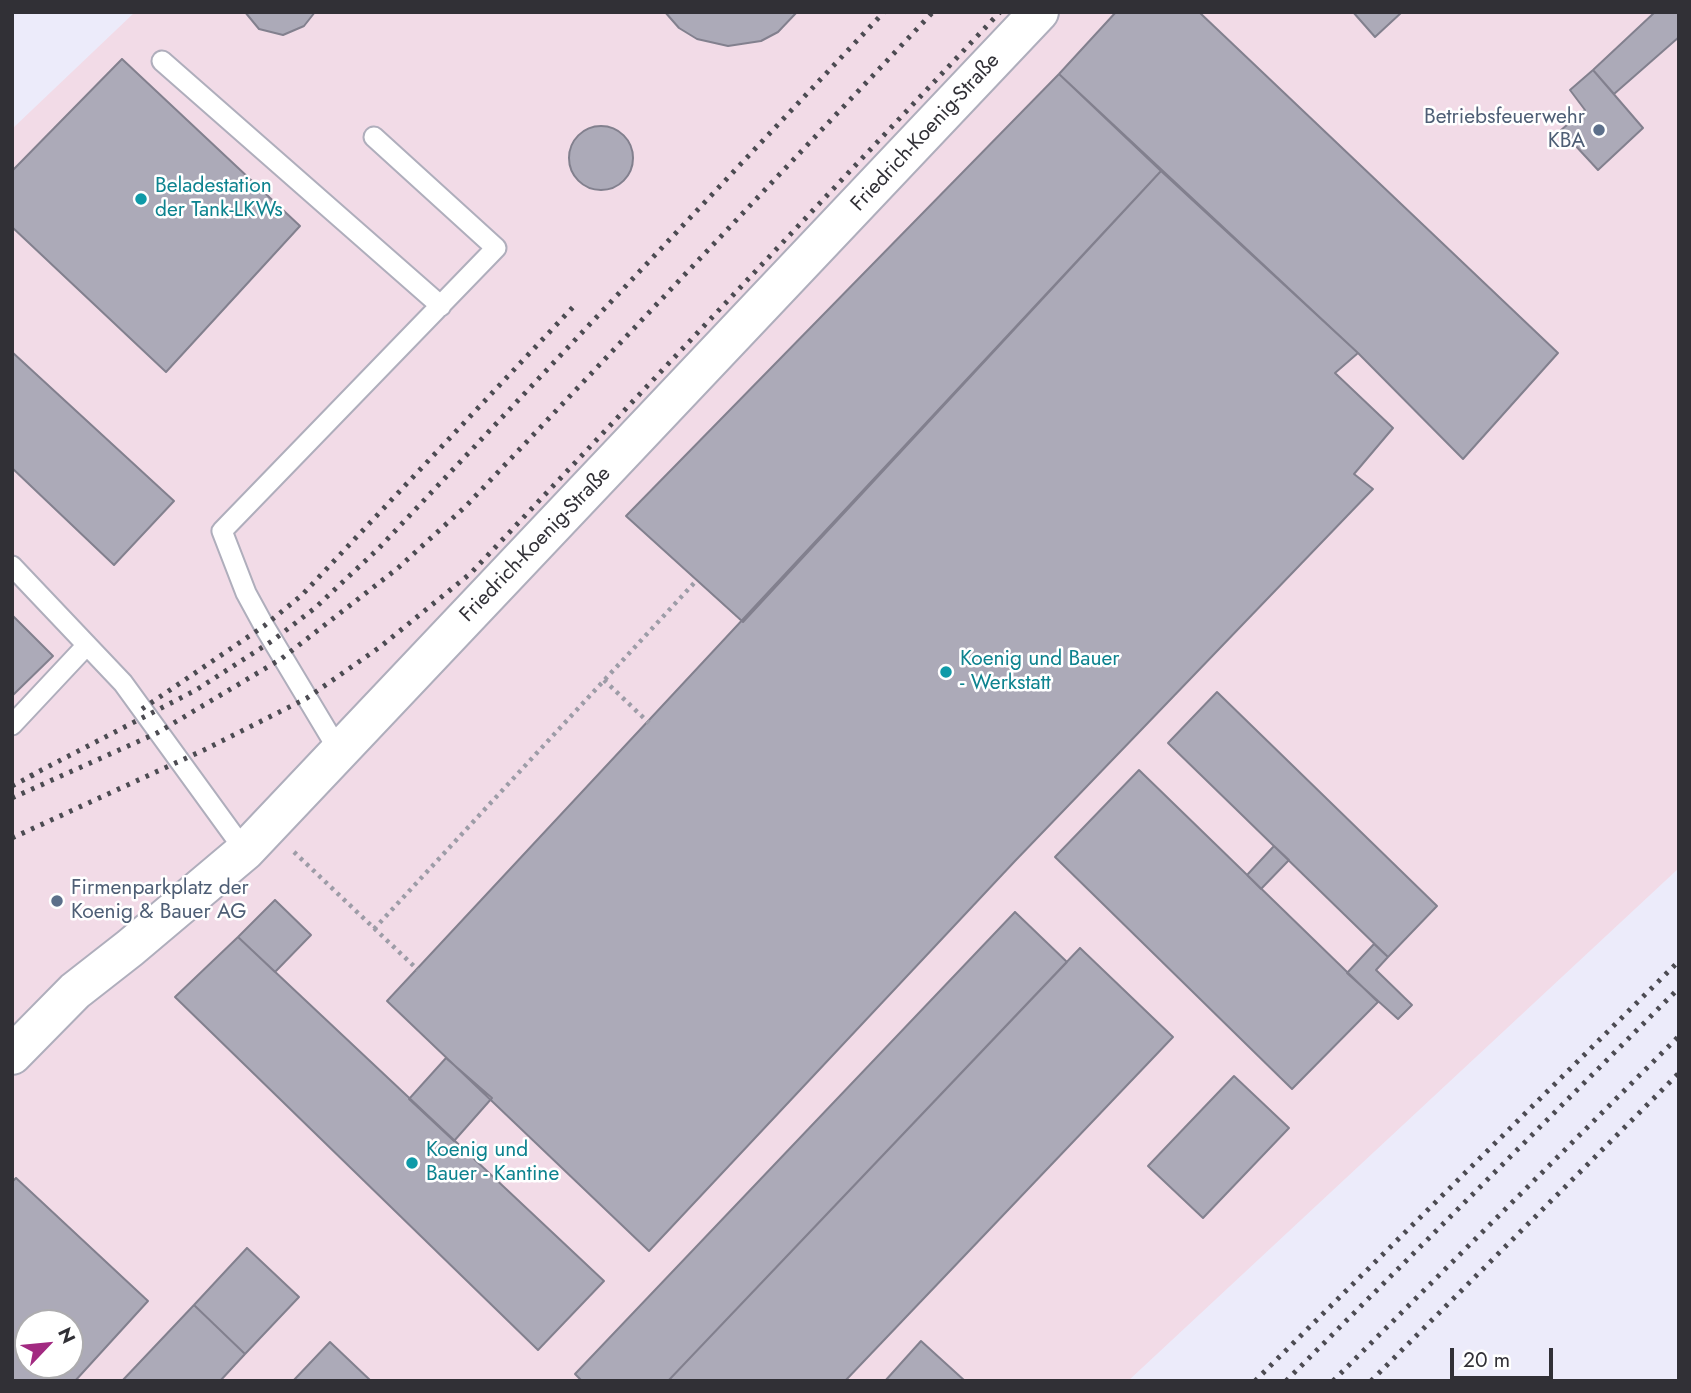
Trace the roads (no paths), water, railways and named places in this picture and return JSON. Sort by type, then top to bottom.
[{"type":"street","name":"Friedrich-Koenig-Straße","points":[[12,1055],[75,991],[130,948],[256,839],[1039,12]]},
{"type":"lane","points":[[162,61],[441,306]]},
{"type":"lane","points":[[339,751],[246,593],[222,531],[496,248],[374,137]]},
{"type":"lane","points":[[12,566],[123,683],[256,839]]},
{"type":"lane","points":[[12,725],[87,645]]},
{"type":"railway","points":[[30,776],[196,690],[272,641],[315,608],[379,548],[884,12]]},
{"type":"railway","points":[[12,798],[157,733],[281,659],[398,568],[466,506],[933,12]]},
{"type":"railway","points":[[12,838],[206,749],[307,698],[380,647],[471,573],[1000,12]]},
{"type":"railway","points":[[142,709],[264,626],[302,595],[574,306]]},
{"type":"railway","points":[[12,786],[37,773]]},
{"type":"railway","points":[[1255,1381],[1679,961]]},
{"type":"railway","points":[[1286,1381],[1679,988]]},
{"type":"railway","points":[[1333,1381],[1679,1036]]},
{"type":"railway","points":[[1371,1381],[1679,1073]]},
{"type":"place","name":"Betriebsfeuerwehr KBA","points":[[1599,130]]},
{"type":"place","name":"Beladestation der Tank-LKWs","points":[[141,199]]},
{"type":"place","name":"Koenig und Bauer - Werkstatt","points":[[946,672]]},
{"type":"place","name":"Firmenparkplatz der Koenig & Bauer AG","points":[[57,901]]},
{"type":"place","name":"Koenig und Bauer - Kantine","points":[[412,1163]]}]
